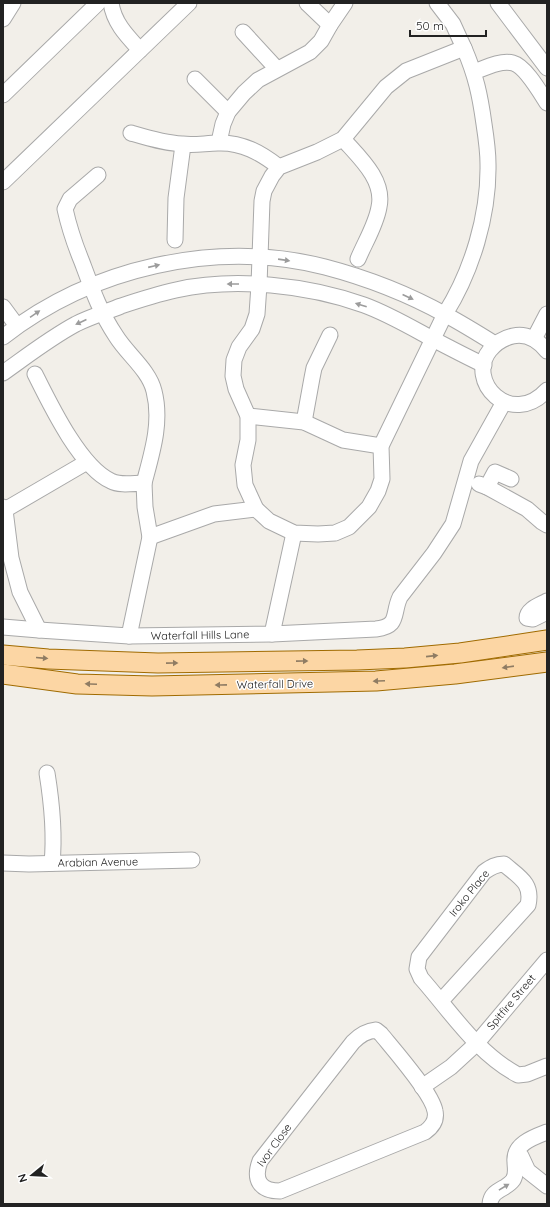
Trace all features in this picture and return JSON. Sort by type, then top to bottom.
[{"type":"main road","name":"Waterfall Drive","points":[[3,655],[48,659],[158,663],[357,660],[452,654],[547,640]]},
{"type":"main road","name":"Waterfall Drive","points":[[3,674],[77,684],[152,686],[376,682],[455,674],[547,662]]},
{"type":"street","points":[[3,19],[13,3]]},
{"type":"street","points":[[3,95],[98,3]]},
{"type":"street","points":[[111,3],[121,30],[140,50]]},
{"type":"street","points":[[5,175],[189,3]]},
{"type":"street","points":[[307,3],[330,25]]},
{"type":"street","points":[[219,142],[223,124],[228,112],[244,93],[258,80],[310,52],[322,41],[330,25],[345,3]]},
{"type":"street","points":[[438,3],[453,24],[464,48],[474,72],[480,95],[488,164],[486,194],[481,228],[474,252],[455,299],[445,314],[434,340],[381,446],[382,479],[378,491],[369,507],[349,527],[335,532],[318,534],[294,533],[280,527],[256,509],[245,485],[243,465],[248,440],[248,416],[236,389],[233,376],[234,360],[255,323],[261,257],[262,201],[264,191],[279,167],[343,140],[386,87],[406,71],[464,48]]},
{"type":"street","points":[[498,3],[547,68]]},
{"type":"street","points":[[244,32],[278,69]]},
{"type":"street","points":[[474,72],[506,62],[514,63],[522,68],[547,103]]},
{"type":"street","points":[[195,79],[228,112]]},
{"type":"street","points":[[131,133],[182,145],[219,142],[239,145],[254,150],[279,167]]},
{"type":"street","points":[[343,140],[362,160],[373,175],[380,194],[378,214],[358,259]]},
{"type":"street","points":[[175,240],[176,198],[182,145]]},
{"type":"street","points":[[98,175],[70,199],[65,210],[76,248],[102,313],[122,346],[140,366],[154,389],[157,410],[157,429],[144,483],[145,506],[150,537],[129,636]]},
{"type":"street","points":[[3,337],[42,310],[68,296],[124,274],[167,263],[207,259],[261,257],[324,267],[358,277],[393,290],[445,314],[495,344]]},
{"type":"street","points":[[3,373],[35,349],[58,335],[77,324],[102,313],[146,298],[177,290],[232,284],[290,287],[326,294],[365,306],[484,365]]},
{"type":"street","points":[[3,306],[17,326]]},
{"type":"street","points":[[534,339],[547,314]]},
{"type":"street","points":[[304,422],[314,368],[330,335]]},
{"type":"street","points":[[547,351],[534,339],[518,335],[506,338],[495,344],[487,354],[484,365],[486,383],[490,391],[496,398],[504,402],[516,406],[528,404],[540,398],[547,390]]},
{"type":"street","points":[[35,374],[57,418],[87,462],[110,481],[115,483],[144,483]]},
{"type":"street","name":"Waterfall Hills Lane","points":[[3,626],[129,636],[272,634],[384,628],[391,624],[395,619],[397,604],[400,597],[442,543],[453,524],[471,461],[504,402]]},
{"type":"street","points":[[248,416],[304,422],[342,440],[381,446]]},
{"type":"street","points":[[471,461],[511,479]]},
{"type":"street","points":[[39,630],[20,592],[11,558],[4,510],[87,462]]},
{"type":"street","points":[[487,487],[495,472]]},
{"type":"street","points":[[466,480],[487,487],[527,509],[547,525]]},
{"type":"street","points":[[150,537],[214,514],[256,509]]},
{"type":"street","points":[[272,634],[294,533]]},
{"type":"street","points":[[547,601],[529,612],[527,618],[536,618],[547,612]]},
{"type":"street","points":[[47,773],[53,809],[54,845],[52,863]]},
{"type":"street","name":"Arabian Avenue","points":[[3,863],[192,860]]},
{"type":"street","name":"Iroko Place","points":[[441,1000],[528,905],[530,898],[527,884],[504,864],[497,864],[484,872],[419,958],[417,969],[419,974],[476,1044],[491,1057],[518,1075],[527,1074],[547,1066]]},
{"type":"street","name":"Spitfire Street","points":[[476,1044],[547,960]]},
{"type":"street","name":"Ivor Close","points":[[376,1030],[381,1034],[422,1086],[429,1096],[435,1111],[435,1119],[431,1127],[425,1132],[280,1191],[271,1191],[263,1188],[256,1170],[260,1161],[361,1035],[368,1031],[376,1030]]},
{"type":"street","points":[[422,1086],[451,1066],[476,1044]]},
{"type":"street","points":[[490,1204],[492,1196],[497,1191],[509,1184],[513,1179],[515,1175],[514,1157],[517,1152],[526,1141],[547,1132]]},
{"type":"street","points":[[517,1152],[521,1156],[528,1171],[547,1186]]}]
